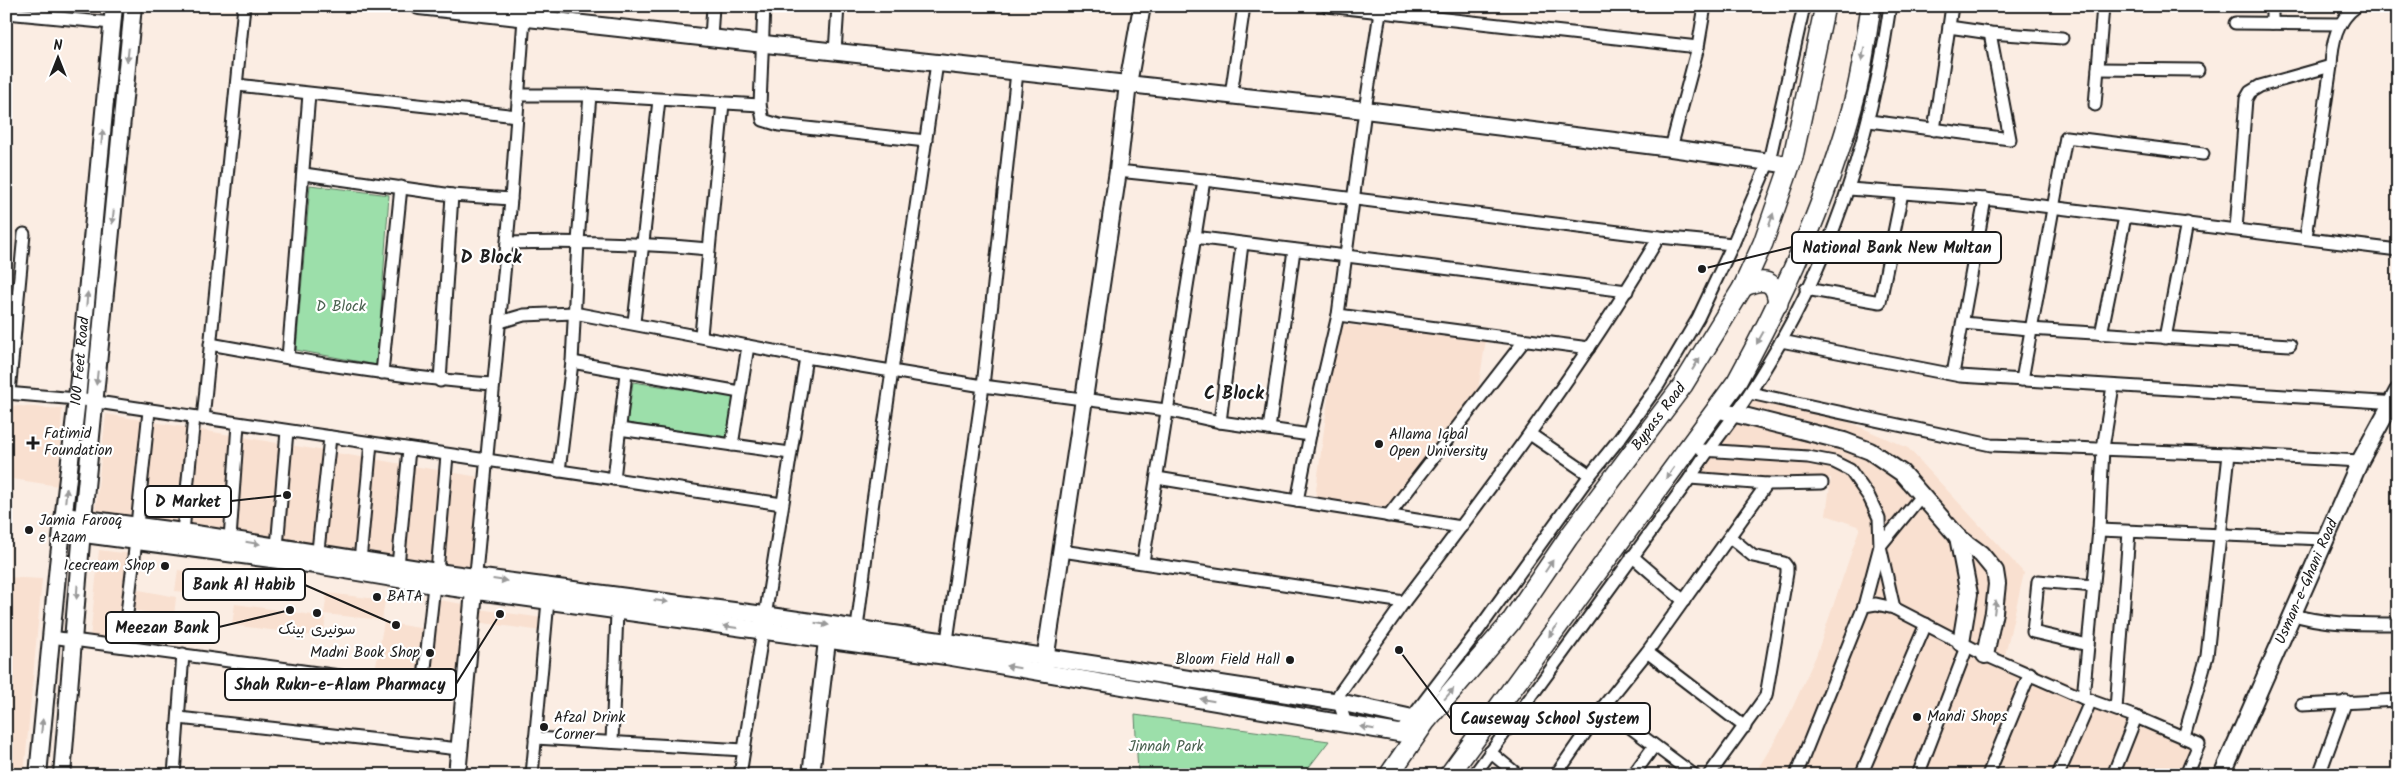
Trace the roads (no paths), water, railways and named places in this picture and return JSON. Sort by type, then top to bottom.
[{"type":"main road","name":"100 Feet Road","points":[[62,775],[83,525],[133,6]]},
{"type":"main road","points":[[419,6],[1365,110],[1671,148],[1790,165]]},
{"type":"main road","points":[[1045,665],[1118,171],[1128,84],[1142,6]]},
{"type":"main road","name":"Bypass Road","points":[[1389,775],[1414,727],[1510,623],[1568,538],[1682,385],[1743,287],[1758,254],[1790,165],[1825,6]]},
{"type":"main road","points":[[1449,775],[1698,449],[1716,409],[1736,380],[1778,304],[1793,272],[1835,165],[1857,88],[1871,6]]},
{"type":"main road","name":"100 Feet Road","points":[[38,775],[77,399],[113,14]]},
{"type":"main road","points":[[1758,254],[1764,269],[1771,276],[1781,278],[1793,272]]},
{"type":"main road","points":[[1743,287],[1760,281],[1769,283],[1775,289],[1778,304]]},
{"type":"main road","name":"Usman-e-Ghani Road","points":[[2222,775],[2291,614],[2360,461],[2396,399]]},
{"type":"main road","points":[[1716,409],[1844,441],[1870,451],[1902,473],[1958,537],[1989,562],[1998,578],[1994,612],[1984,655]]},
{"type":"main road","points":[[63,523],[136,525],[277,547],[317,559],[435,579],[764,615],[856,636],[1045,665],[1346,724],[1414,727]]},
{"type":"main road","points":[[83,525],[136,541],[317,559],[360,561],[398,566],[435,579]]},
{"type":"main road","points":[[1958,537],[1969,594],[1964,645]]},
{"type":"main road","points":[[475,584],[548,601],[761,632],[827,641],[856,636]]},
{"type":"main road","points":[[457,775],[475,584]]},
{"type":"main road","points":[[811,775],[827,641]]},
{"type":"main road","points":[[1045,665],[1339,702],[1414,727]]},
{"type":"street","points":[[182,532],[210,344],[244,6]]},
{"type":"street","points":[[711,38],[713,6]]},
{"type":"street","points":[[764,6],[760,105],[763,120],[769,123],[926,142]]},
{"type":"street","points":[[835,52],[838,6]]},
{"type":"street","points":[[1231,95],[1244,6]]},
{"type":"street","points":[[1327,6],[1381,10],[1698,47]]},
{"type":"street","points":[[1671,148],[1698,47],[1705,6]]},
{"type":"street","points":[[1414,727],[1477,632],[1590,475],[1620,438],[1659,384],[1698,318],[1769,161],[1804,6]]},
{"type":"street","points":[[1474,775],[1690,478],[1698,449],[1735,415],[1781,341],[1806,289],[1849,189],[1869,121],[1890,6]]},
{"type":"street","points":[[1934,130],[1952,6]]},
{"type":"street","points":[[2095,105],[2103,6]]},
{"type":"street","points":[[2272,6],[2272,23]]},
{"type":"street","points":[[2306,238],[2332,40],[2353,8]]},
{"type":"street","points":[[1297,501],[1310,435],[1338,315],[1365,110],[1381,10]]},
{"type":"street","points":[[6,12],[113,14]]},
{"type":"street","points":[[475,584],[485,460],[511,199],[524,18]]},
{"type":"street","points":[[2235,23],[2341,24]]},
{"type":"street","points":[[1949,27],[1990,33],[2062,38]]},
{"type":"street","points":[[1869,121],[2010,139],[1990,33]]},
{"type":"street","points":[[856,636],[872,508],[894,371],[937,63]]},
{"type":"street","points":[[2236,229],[2246,99],[2250,92],[2260,86],[2330,66]]},
{"type":"street","points":[[2098,69],[2198,70]]},
{"type":"street","points":[[946,649],[983,386],[1017,72]]},
{"type":"street","points":[[237,85],[516,116]]},
{"type":"street","points":[[288,358],[309,94]]},
{"type":"street","points":[[519,95],[590,95],[760,105]]},
{"type":"street","points":[[559,471],[572,362],[578,241],[590,95]]},
{"type":"street","points":[[634,322],[659,100]]},
{"type":"street","points":[[701,335],[708,249],[724,103]]},
{"type":"street","points":[[2022,380],[2029,329],[2066,137],[2203,154]]},
{"type":"street","points":[[1118,171],[1354,198],[1658,237],[1733,244]]},
{"type":"street","points":[[304,174],[452,195],[511,199]]},
{"type":"street","points":[[1143,562],[1204,180]]},
{"type":"street","points":[[382,373],[401,187]]},
{"type":"street","points":[[1849,189],[1985,199],[2398,250]]},
{"type":"street","points":[[1806,289],[1880,302],[1902,193]]},
{"type":"street","points":[[440,381],[452,195]]},
{"type":"street","points":[[1953,374],[1985,199]]},
{"type":"street","points":[[2101,334],[2125,216]]},
{"type":"street","points":[[2165,338],[2187,223]]},
{"type":"street","points":[[24,234],[8,393],[77,399],[782,504]]},
{"type":"street","points":[[1194,237],[1627,290]]},
{"type":"street","points":[[1346,724],[1339,702],[1339,694],[1404,602],[1530,434],[1627,290],[1658,237]]},
{"type":"street","points":[[507,243],[578,241],[643,243],[708,249]]},
{"type":"street","points":[[1220,422],[1242,244]]},
{"type":"street","points":[[1269,429],[1294,250]]},
{"type":"street","points":[[500,322],[524,315],[574,313],[634,322],[748,346],[983,386],[1166,410],[1220,422],[1310,435]]},
{"type":"street","points":[[1338,315],[1524,341],[1589,348]]},
{"type":"street","points":[[1963,322],[2029,329],[2290,345]]},
{"type":"street","points":[[1388,516],[1524,341]]},
{"type":"street","points":[[1781,341],[1953,374],[2113,386],[2396,399]]},
{"type":"street","points":[[210,344],[382,373],[440,381],[493,384]]},
{"type":"street","points":[[732,445],[748,346]]},
{"type":"street","points":[[740,775],[761,632],[806,356]]},
{"type":"street","points":[[572,362],[740,392]]},
{"type":"street","points":[[614,479],[626,373]]},
{"type":"street","points":[[2058,775],[2087,699],[2088,645],[2099,530],[2103,448],[2113,386]]},
{"type":"street","points":[[1750,393],[1991,445],[2103,448],[2360,461]]},
{"type":"street","points":[[136,525],[149,411]]},
{"type":"street","points":[[230,539],[238,424]]},
{"type":"street","points":[[619,429],[790,453]]},
{"type":"street","points":[[277,547],[287,431]]},
{"type":"street","points":[[1530,434],[1590,475]]},
{"type":"street","points":[[317,559],[330,438]]},
{"type":"street","points":[[360,561],[370,443]]},
{"type":"street","points":[[398,566],[409,449]]},
{"type":"street","points":[[1698,449],[1808,457],[1834,462],[1850,470],[1869,497],[1879,518],[1880,546],[1894,608]]},
{"type":"street","points":[[423,687],[447,454]]},
{"type":"street","points":[[2184,737],[2207,656],[2228,454]]},
{"type":"street","points":[[1156,478],[1461,527]]},
{"type":"street","points":[[1690,478],[1767,484],[1822,483]]},
{"type":"street","points":[[1556,775],[1603,707],[1647,652],[1767,484]]},
{"type":"street","points":[[1796,775],[1864,606],[1880,546],[1921,496]]},
{"type":"street","points":[[2099,530],[2324,540]]},
{"type":"street","points":[[2116,709],[2130,532]]},
{"type":"street","points":[[1709,775],[1766,696],[1787,568],[1784,564],[1753,556],[1730,537]]},
{"type":"street","points":[[123,645],[136,541]]},
{"type":"street","points":[[1062,551],[1404,602]]},
{"type":"street","points":[[1632,556],[1684,601]]},
{"type":"street","points":[[2088,645],[2033,632],[2038,581],[2094,586]]},
{"type":"street","points":[[532,775],[548,601]]},
{"type":"street","points":[[1864,606],[1876,604],[1894,608],[1984,655],[2030,673],[2087,699],[2136,716],[2199,744],[2186,775]]},
{"type":"street","points":[[612,742],[617,612]]},
{"type":"street","points":[[2291,614],[2308,619],[2342,623],[2398,624]]},
{"type":"street","points":[[1862,775],[1926,624]]},
{"type":"street","points":[[51,637],[123,645],[465,693]]},
{"type":"street","points":[[1918,775],[1964,645]]},
{"type":"street","points":[[1647,652],[1745,727]]},
{"type":"street","points":[[174,775],[183,654]]},
{"type":"street","points":[[1988,775],[2030,673]]},
{"type":"street","points":[[2302,705],[2346,701],[2398,700]]},
{"type":"street","points":[[2319,775],[2346,701]]},
{"type":"street","points":[[1603,707],[1694,775]]},
{"type":"street","points":[[2113,775],[2136,716]]},
{"type":"street","points":[[179,718],[459,749]]},
{"type":"street","points":[[535,738],[744,750]]},
{"type":"street","points":[[1633,775],[1654,746]]},
{"type":"street","points":[[1469,749],[1487,756],[1518,775]]},
{"type":"place","name":"National Bank New Multan","points":[[1702,269]]},
{"type":"place","name":"Fatimid Foundation","points":[[33,443]]},
{"type":"place","name":"Allama Iqbal Open University","points":[[1379,444]]},
{"type":"place","name":"D Market","points":[[287,495]]},
{"type":"place","name":"Jamia Farooq e Azam","points":[[29,530]]},
{"type":"place","name":"Icecream Shop","points":[[165,566]]},
{"type":"place","name":"BATA","points":[[377,597]]},
{"type":"place","name":"Meezan Bank","points":[[290,610]]},
{"type":"place","name":"سونیری بینک","points":[[317,613]]},
{"type":"place","name":"Shah Rukn-e-Alam Pharmacy","points":[[500,614]]},
{"type":"place","name":"Bank Al Habib","points":[[396,625]]},
{"type":"place","name":"Causeway School System","points":[[1399,650]]},
{"type":"place","name":"Madni Book Shop","points":[[430,653]]},
{"type":"place","name":"Bloom Field Hall","points":[[1290,660]]},
{"type":"place","name":"Mandi Shops","points":[[1917,717]]},
{"type":"place","name":"Afzal Drink Corner","points":[[544,727]]},
{"type":"district","name":"D Block","points":[[491,258]]},
{"type":"district","name":"C Block","points":[[1234,394]]},
{"type":"park label","name":"Jinnah Park","points":[[1166,747]]}]
